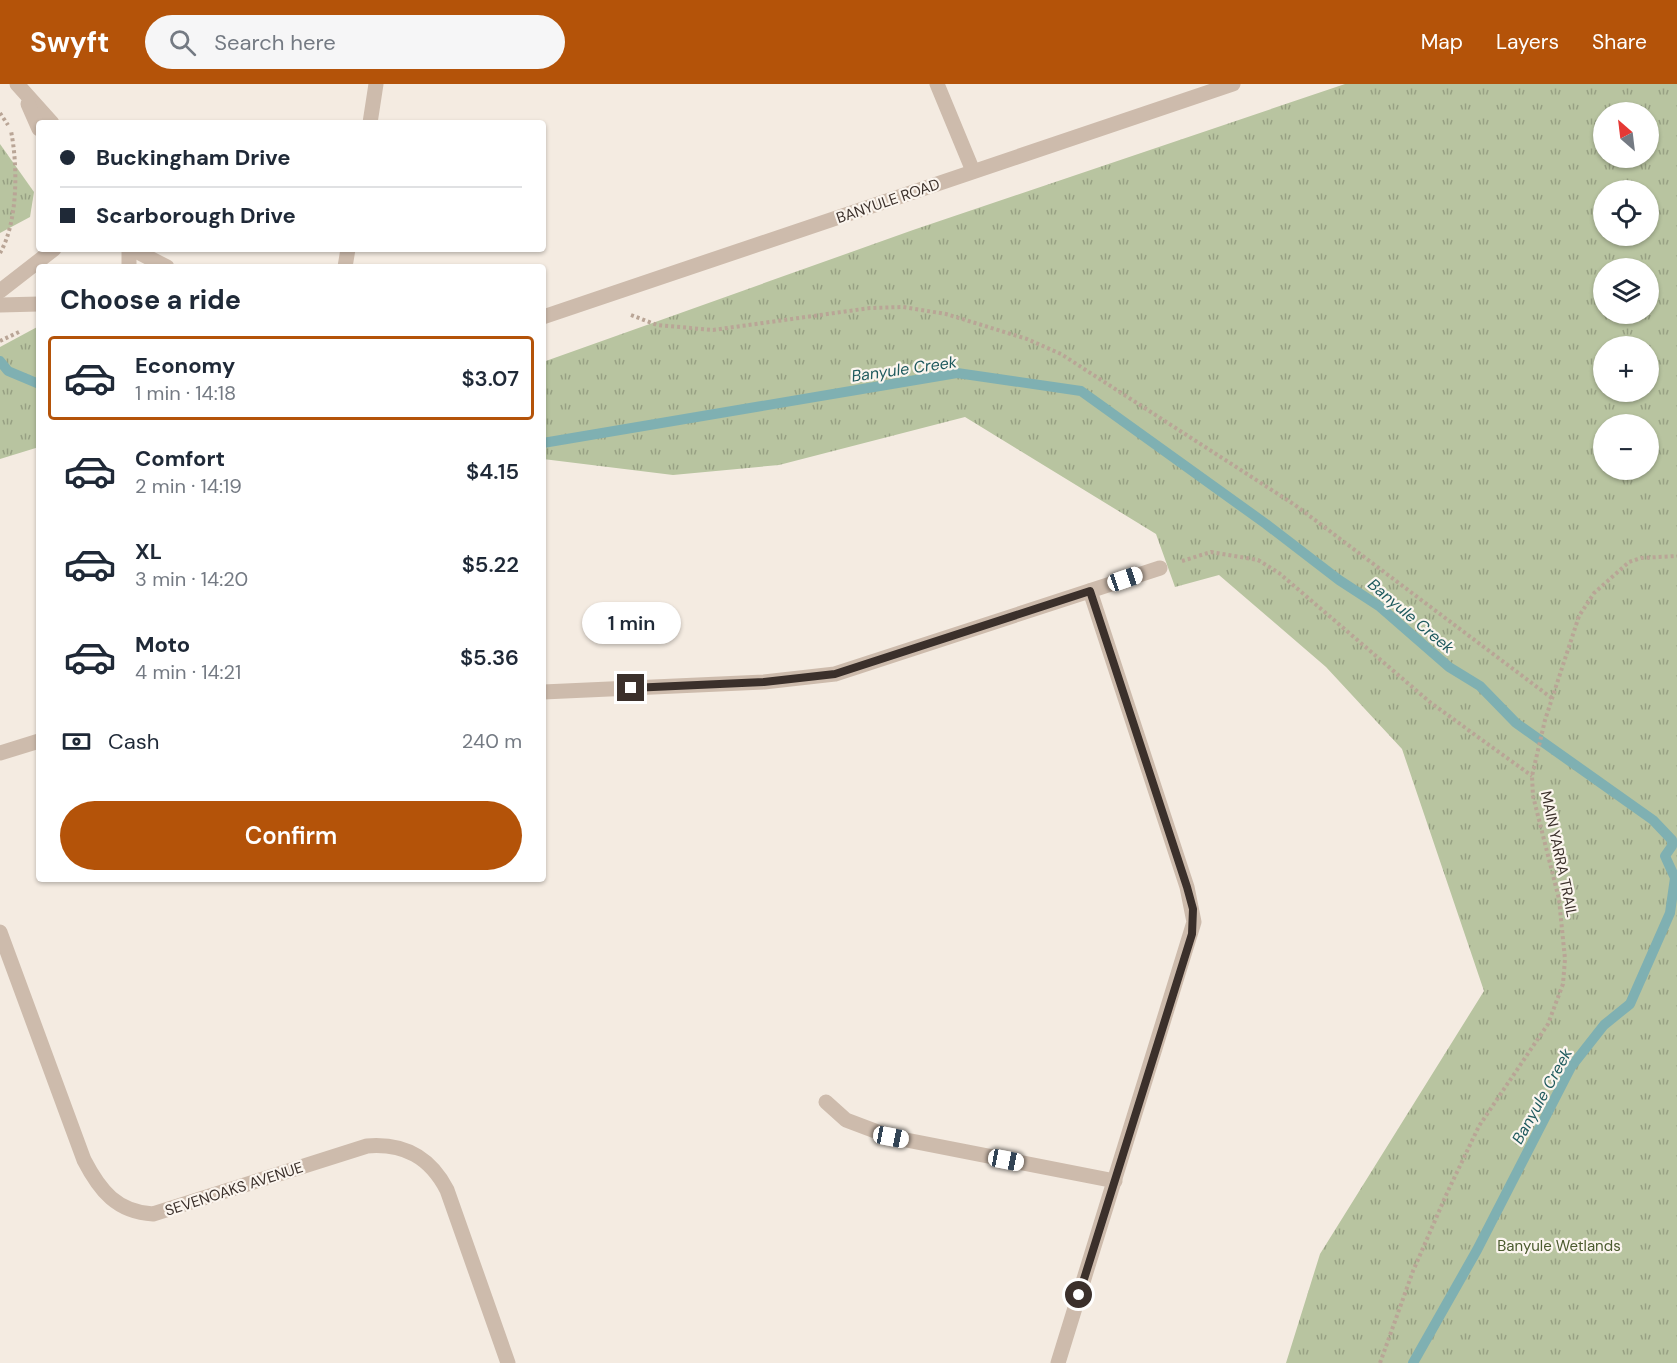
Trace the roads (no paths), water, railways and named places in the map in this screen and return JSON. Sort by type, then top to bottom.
[{"type":"street","points":[[370,120],[376,84]]},
{"type":"street","points":[[937,84],[973,171]]},
{"type":"street","name":"BANYULE ROAD","points":[[546,316],[1233,84]]},
{"type":"street","points":[[20,89],[49,120]]},
{"type":"street","points":[[20,89],[36,123]]},
{"type":"street","points":[[0,291],[51,252]]},
{"type":"street","points":[[136,252],[161,264]]},
{"type":"street","points":[[0,305],[36,304]]},
{"type":"street","points":[[546,692],[764,682],[835,674],[1160,568]]},
{"type":"street","points":[[1058,1363],[1194,922],[1187,887],[1090,591]]},
{"type":"street","points":[[0,753],[36,742]]},
{"type":"street","name":"SEVENOAKS AVENUE","points":[[0,932],[84,1160],[105,1194],[127,1209],[153,1214],[367,1146],[386,1144],[407,1150],[439,1175],[447,1191],[508,1363]]},
{"type":"street","points":[[826,1102],[846,1120],[891,1137],[1115,1181]]},
{"type":"waterway","name":"Banyule Creek","points":[[0,361],[8,371],[36,383]]},
{"type":"waterway","name":"Banyule Creek","points":[[546,442],[957,373],[1081,391],[1266,524],[1339,580],[1379,606],[1449,667],[1480,686],[1516,723],[1653,820],[1672,840],[1672,846],[1665,856],[1675,878],[1670,913],[1630,1004],[1604,1025],[1571,1067],[1477,1250],[1413,1363]]},
{"type":"park label","name":"Banyule Wetlands","points":[[1559,1246]]}]
